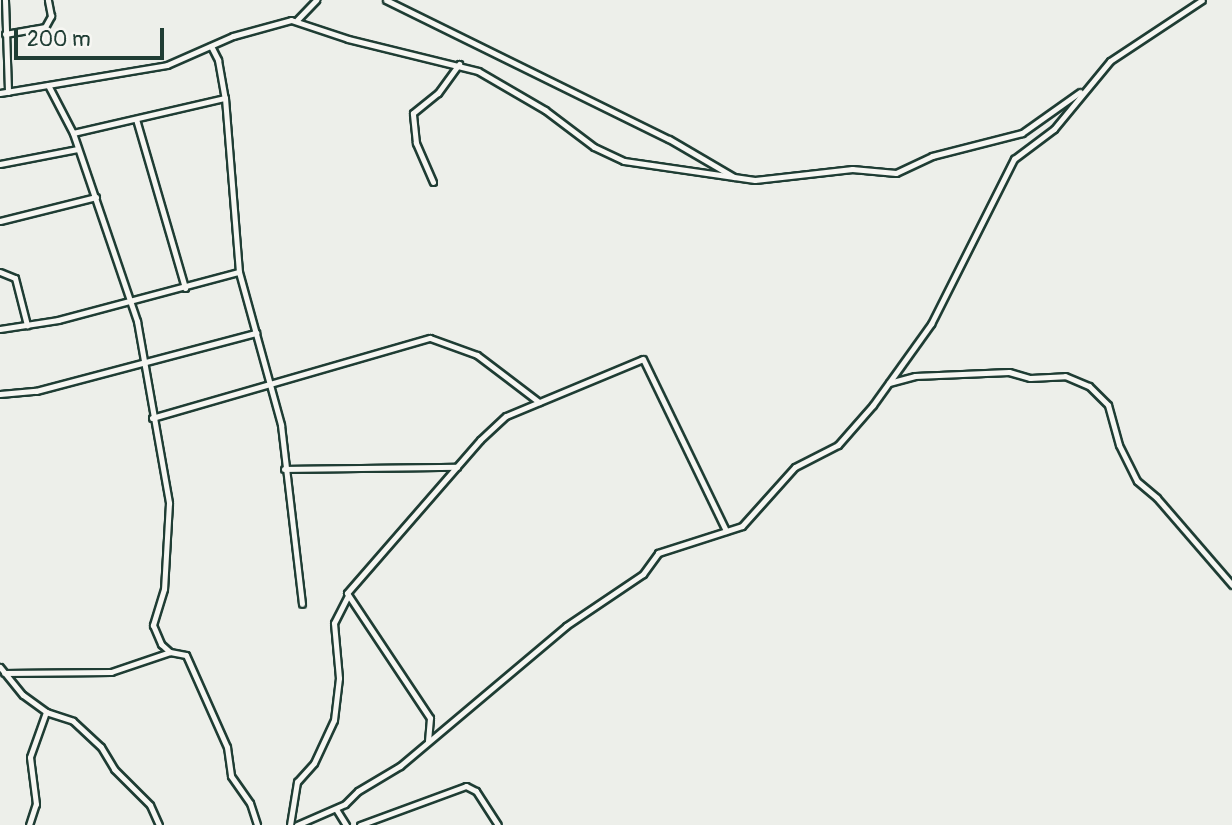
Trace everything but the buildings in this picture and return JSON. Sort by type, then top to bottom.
[{"type":"street","points":[[5,0],[8,92]]},
{"type":"street","points":[[5,34],[45,27],[51,16],[48,0]]},
{"type":"street","points":[[296,20],[316,0]]},
{"type":"street","points":[[386,0],[669,139],[737,179]]},
{"type":"street","points":[[297,825],[336,809],[427,744],[566,626],[643,574],[658,553],[726,531],[750,519],[801,462],[838,445],[889,383],[931,324],[1009,167],[1055,129],[1083,90],[1124,50],[1202,0]]},
{"type":"street","points":[[0,93],[166,65],[278,21],[296,20],[356,41],[459,64],[545,110],[614,157],[737,179],[852,169],[896,173],[932,156],[1022,133],[1048,110],[1083,90]]},
{"type":"street","points":[[211,46],[218,60],[225,98],[239,272],[281,425],[284,469],[302,604]]},
{"type":"street","points":[[433,182],[416,143],[413,113],[438,93],[459,64]]},
{"type":"street","points":[[48,85],[73,133],[131,301],[169,503],[164,589],[153,625],[161,644],[170,652]]},
{"type":"street","points":[[73,133],[225,98]]},
{"type":"street","points":[[136,119],[185,288]]},
{"type":"street","points":[[0,163],[78,149]]},
{"type":"street","points":[[0,220],[96,197]]},
{"type":"street","points":[[0,272],[15,278],[27,325]]},
{"type":"street","points":[[0,329],[131,301],[239,272]]},
{"type":"street","points":[[0,394],[36,391],[256,333]]},
{"type":"street","points":[[152,418],[271,387],[383,349],[430,338],[469,351],[539,402]]},
{"type":"street","points":[[290,825],[297,782],[314,763],[334,720],[339,678],[334,623],[354,580],[496,424],[539,402],[645,360],[726,531]]},
{"type":"street","points":[[889,383],[935,374],[1009,372],[1030,378],[1065,376],[1088,386],[1108,405],[1119,445],[1137,481],[1157,498],[1232,585]]},
{"type":"street","points":[[284,469],[457,467]]},
{"type":"street","points":[[348,594],[430,718],[427,744]]},
{"type":"street","points":[[4,673],[111,672],[170,652],[180,652],[192,662],[227,747],[231,776],[250,803],[257,825]]},
{"type":"street","points":[[0,667],[23,695],[47,712],[73,721],[101,747],[114,769],[150,805],[159,825]]},
{"type":"street","points":[[29,825],[36,804],[30,757],[47,712]]},
{"type":"street","points":[[360,825],[466,786],[476,791],[498,825]]},
{"type":"street","points":[[336,809],[346,825]]}]
